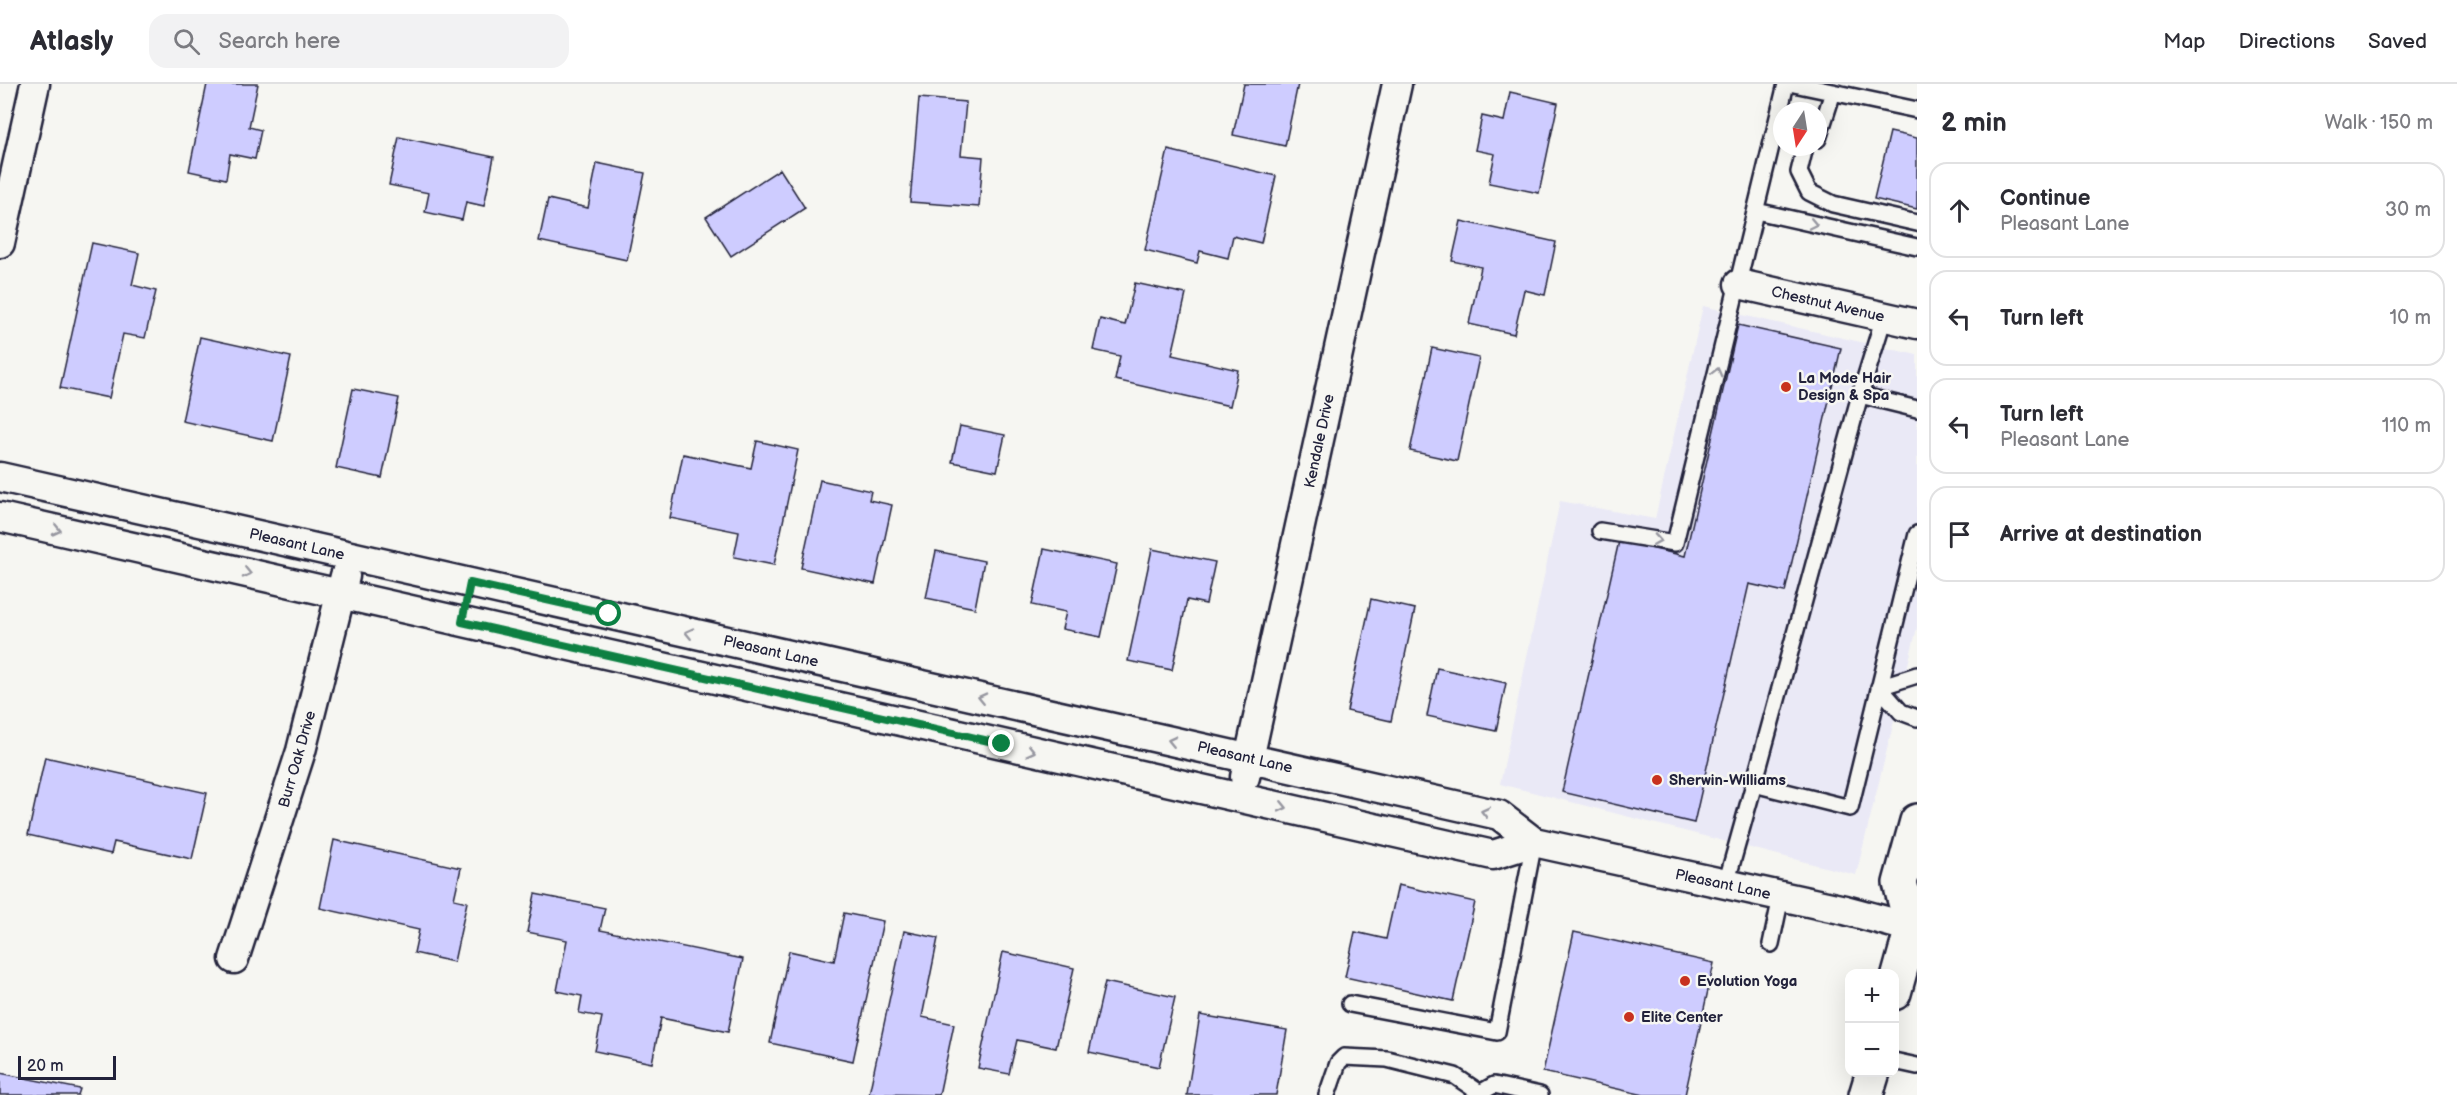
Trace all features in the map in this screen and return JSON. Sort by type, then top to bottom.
[{"type":"main road","points":[[1899,977],[1915,927],[1899,883],[1917,821]]},
{"type":"main road","points":[[1866,1095],[1871,1077]]},
{"type":"street","points":[[0,243],[35,84]]},
{"type":"street","name":"Kendale Drive","points":[[1241,798],[1397,84]]},
{"type":"street","name":"Chestnut Avenue","points":[[1739,284],[1917,324]]},
{"type":"street","name":"Pleasant Lane","points":[[0,477],[1499,815],[1534,842],[1915,927]]},
{"type":"street","name":"Pleasant Lane","points":[[0,517],[1493,855],[1534,842]]},
{"type":"street","name":"Burr Oak Drive","points":[[234,959],[301,751],[349,556]]},
{"type":"street","points":[[462,622],[470,583]]},
{"type":"lane","points":[[1599,531],[1676,543],[1786,84]]},
{"type":"lane","points":[[1794,84],[1917,110]]},
{"type":"lane","points":[[1827,110],[1833,92]]},
{"type":"lane","points":[[1802,156],[1798,172],[1809,192],[1833,204],[1917,223]]},
{"type":"lane","points":[[1756,211],[1917,247]]},
{"type":"lane","points":[[1726,884],[1860,395],[1884,317]]},
{"type":"lane","points":[[1860,395],[1917,409]]},
{"type":"lane","points":[[1754,784],[1850,808],[1917,534]]},
{"type":"lane","points":[[1879,687],[1917,675]]},
{"type":"lane","points":[[1879,687],[1901,712],[1917,718]]},
{"type":"lane","points":[[1350,1004],[1497,1032],[1534,842]]},
{"type":"lane","points":[[1771,944],[1781,897]]},
{"type":"lane","points":[[1328,1095],[1338,1064],[1344,1057],[1387,1059],[1455,1076],[1480,1094],[1494,1085],[1540,1095]]},
{"type":"lane","points":[[1899,1063],[1917,1066]]},
{"type":"shaded area","points":[[1703,306],[1917,355],[1917,628],[1856,875],[1500,784],[1560,501],[1655,519]]},
{"type":"building","points":[[207,84],[258,84],[249,127],[261,130],[255,159],[230,154],[226,179],[189,171]]},
{"type":"building","points":[[1244,84],[1298,84],[1285,146],[1233,135]]},
{"type":"building","points":[[1510,92],[1558,103],[1539,193],[1489,183],[1495,154],[1475,150],[1482,116],[1504,121]]},
{"type":"building","points":[[919,98],[966,102],[961,155],[983,157],[979,207],[910,202]]},
{"type":"building","points":[[1890,132],[1917,138],[1917,209],[1874,199]]},
{"type":"building","points":[[399,137],[494,157],[484,206],[466,202],[462,220],[425,212],[429,193],[389,185]]},
{"type":"building","points":[[1168,150],[1276,176],[1261,243],[1233,236],[1228,258],[1200,251],[1197,263],[1145,250]]},
{"type":"building","points":[[597,163],[645,173],[627,260],[539,241],[548,199],[588,208]]},
{"type":"building","points":[[780,169],[805,208],[731,256],[706,217]]},
{"type":"building","points":[[1461,221],[1556,242],[1545,295],[1524,290],[1514,334],[1469,324],[1481,267],[1452,261]]},
{"type":"building","points":[[92,243],[139,253],[132,285],[156,291],[145,338],[123,334],[109,398],[60,388]]},
{"type":"building","points":[[1135,283],[1186,294],[1172,355],[1238,370],[1230,406],[1115,380],[1120,356],[1093,350],[1100,319],[1125,325]]},
{"type":"building","points":[[1738,325],[1841,348],[1785,592],[1749,584],[1694,823],[1562,792],[1619,541],[1685,556]]},
{"type":"building","points":[[200,337],[291,357],[273,441],[182,421]]},
{"type":"building","points":[[1432,348],[1479,358],[1457,461],[1410,451]]},
{"type":"building","points":[[353,389],[399,398],[382,478],[336,468]]},
{"type":"building","points":[[960,426],[1005,435],[997,471],[952,462]]},
{"type":"building","points":[[757,441],[798,450],[774,565],[734,557],[739,532],[670,518],[683,454],[751,468]]},
{"type":"building","points":[[820,480],[871,491],[869,500],[892,505],[875,584],[801,568]]},
{"type":"building","points":[[1044,549],[1117,564],[1101,637],[1062,629],[1066,612],[1032,605]]},
{"type":"building","points":[[1152,549],[1215,562],[1206,604],[1187,600],[1172,670],[1128,661]]},
{"type":"building","points":[[936,551],[984,561],[975,608],[926,598]]},
{"type":"building","points":[[1371,599],[1415,609],[1391,721],[1347,711]]},
{"type":"building","points":[[1437,668],[1506,683],[1496,731],[1427,716]]},
{"type":"building","points":[[45,757],[207,793],[192,859],[114,842],[111,854],[28,835]]},
{"type":"building","points":[[334,840],[461,868],[454,899],[467,902],[454,962],[414,953],[419,930],[320,908]]},
{"type":"building","points":[[1398,885],[1475,902],[1453,1001],[1345,977],[1355,932],[1386,939]]},
{"type":"building","points":[[535,894],[605,908],[600,930],[743,959],[728,1032],[661,1018],[652,1063],[595,1051],[602,1017],[579,1013],[582,996],[557,991],[567,940],[527,932]]},
{"type":"building","points":[[844,913],[883,921],[853,1061],[770,1043],[789,951],[834,961]]},
{"type":"building","points":[[904,931],[938,938],[922,1017],[954,1024],[939,1095],[869,1094]]},
{"type":"building","name":"Elite Center","points":[[1574,932],[1714,963],[1685,1095],[1644,1095],[1543,1072]]},
{"type":"building","points":[[1003,952],[1074,968],[1056,1048],[1017,1040],[1009,1074],[978,1068]]},
{"type":"building","points":[[1105,982],[1175,997],[1159,1067],[1089,1052]]},
{"type":"building","points":[[1200,1015],[1287,1030],[1276,1095],[1187,1095]]},
{"type":"building","points":[[0,1073],[80,1089],[78,1095],[0,1095]]},
{"type":"place","name":"La Mode Hair Design & Spa","points":[[1786,387]]},
{"type":"place","name":"Sherwin-Williams","points":[[1657,780]]},
{"type":"place","name":"Evolution Yoga","points":[[1685,981]]},
{"type":"place","name":"Elite Center","points":[[1629,1017]]},
{"type":"route","points":[[609,614],[470,583],[462,622],[1002,744]]}]
